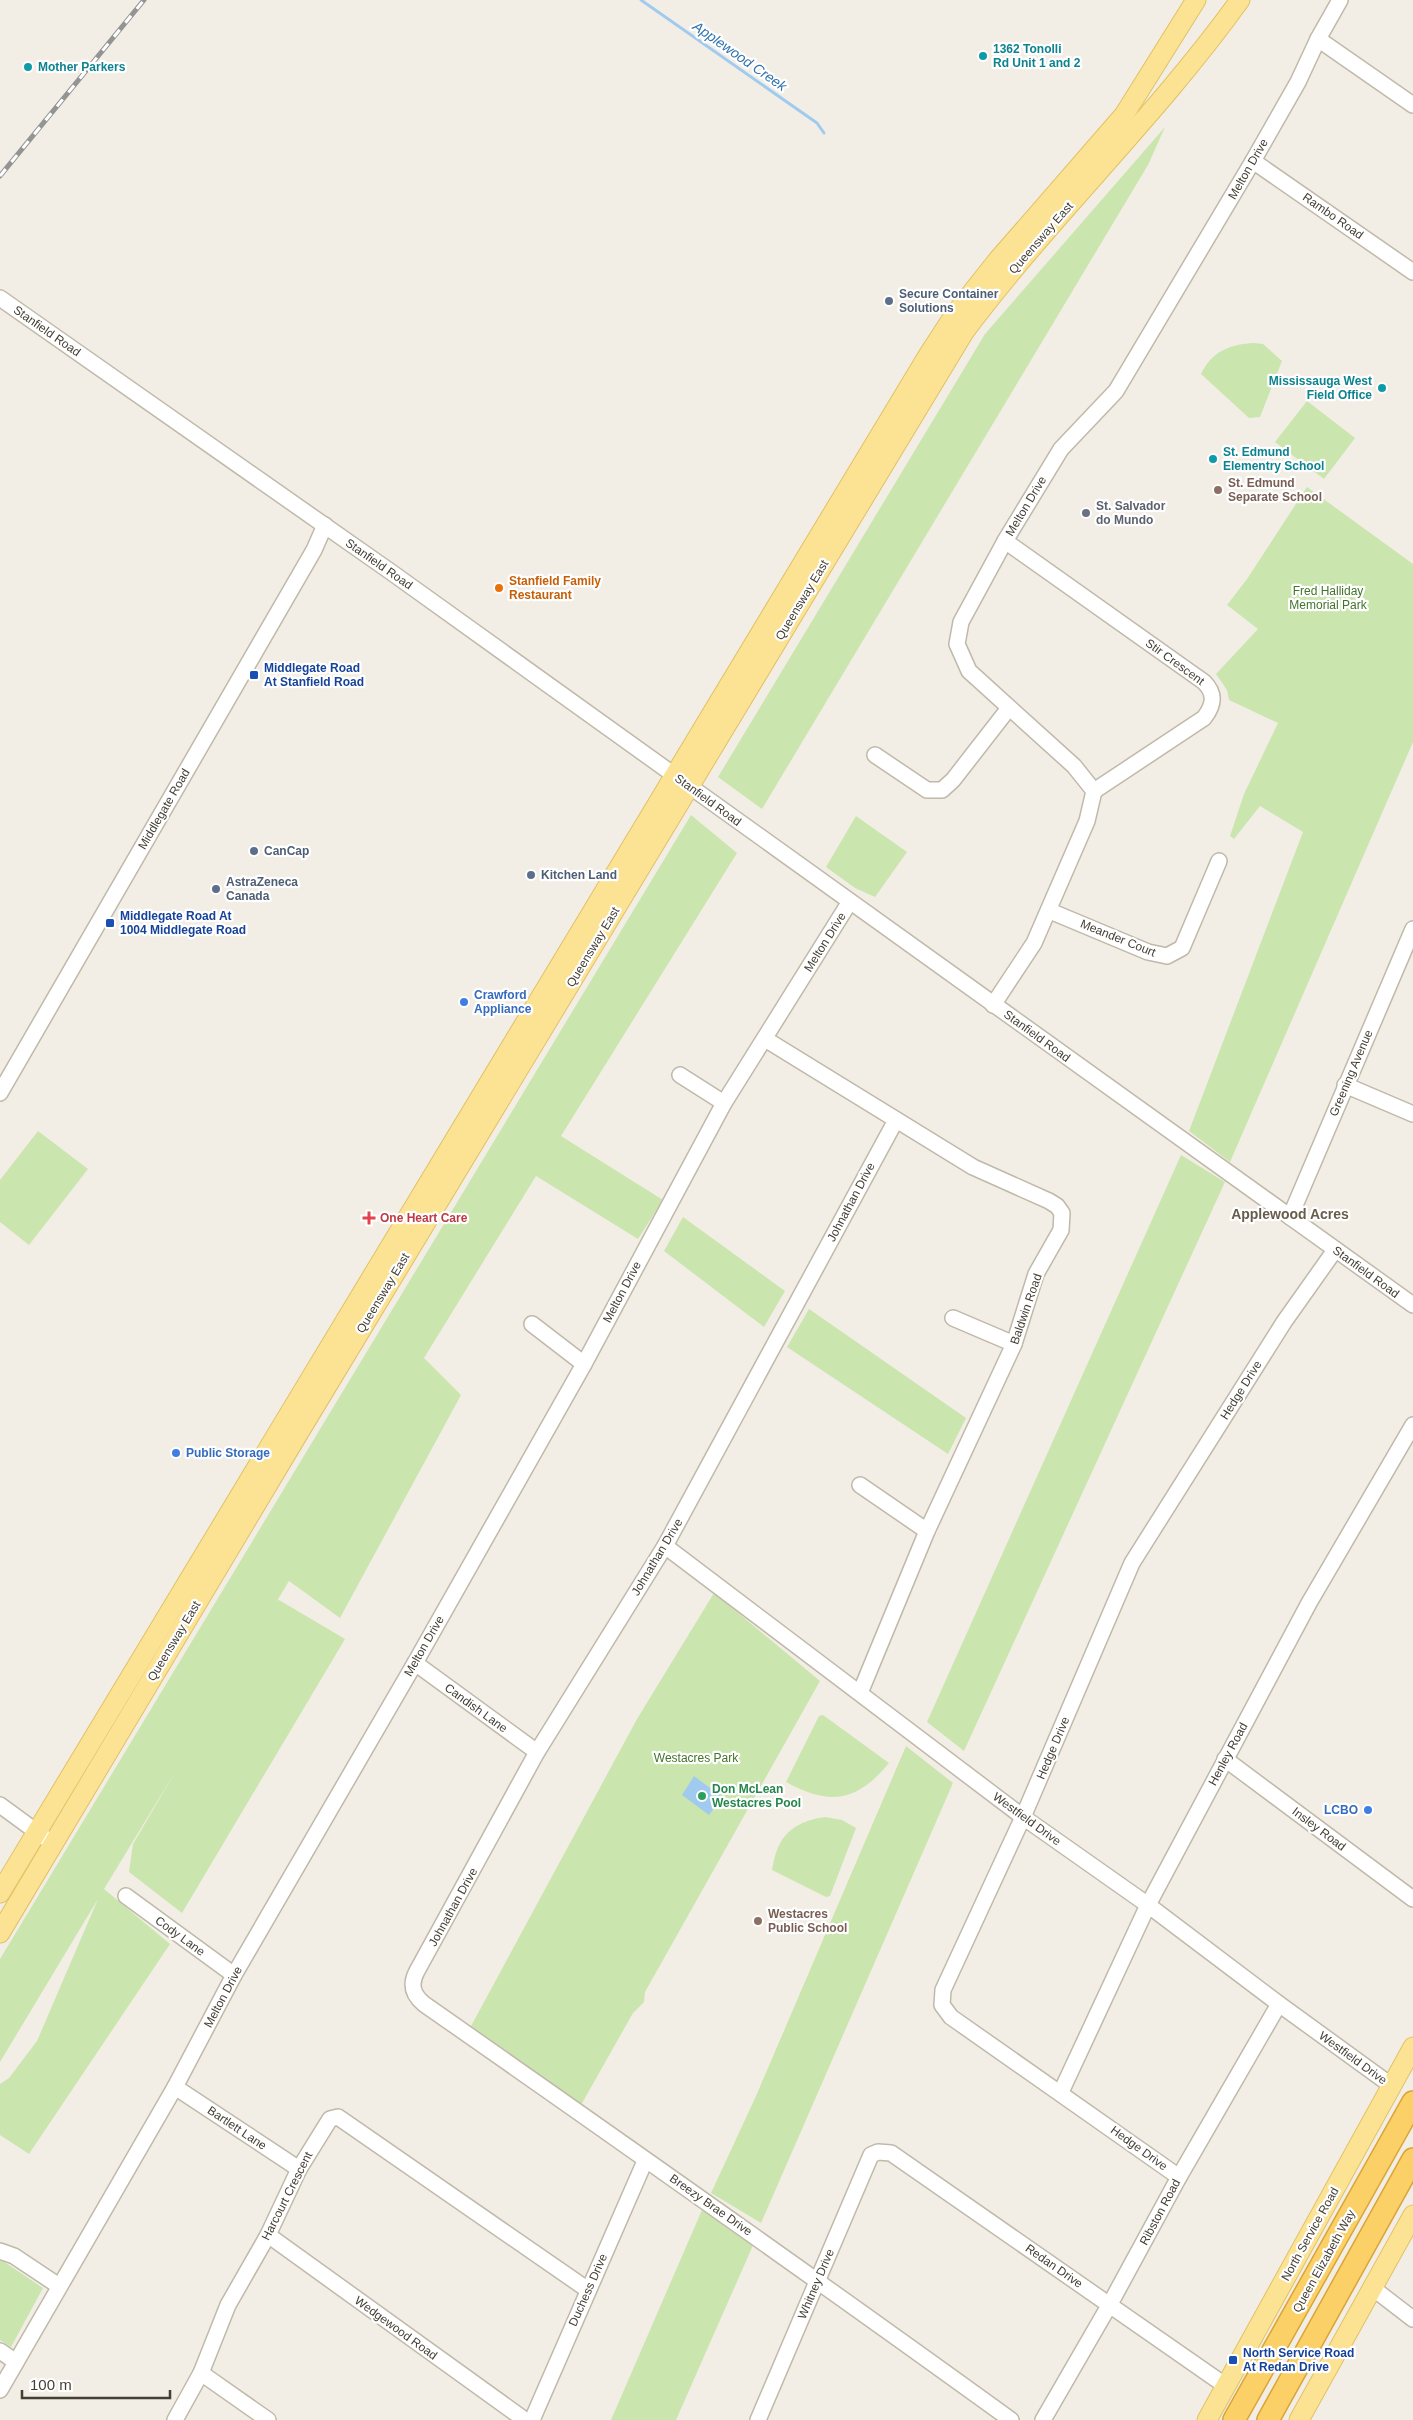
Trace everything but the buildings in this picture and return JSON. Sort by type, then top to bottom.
[{"type":"highway","name":"Queen Elizabeth Way","points":[[1234,2420],[1413,2102]]},
{"type":"highway","points":[[1268,2420],[1413,2159]]},
{"type":"main road","name":"Queensway East","points":[[0,1892],[683,781],[964,332],[1007,276],[1164,97],[1240,0]]},
{"type":"main road","name":"Queensway East","points":[[0,1933],[298,1434],[683,781],[914,378],[955,314],[997,260],[1124,115],[1194,3]]},
{"type":"main road","points":[[1194,3],[1188,21],[1194,34],[1203,36],[1219,28]]},
{"type":"main road","name":"North Service Road","points":[[1207,2420],[1413,2047]]},
{"type":"main road","points":[[1299,2420],[1374,2289],[1413,2215]]},
{"type":"street","name":"Melton Drive","points":[[1094,791],[1074,766],[969,671],[957,644],[961,622],[1005,541],[1061,449],[1116,391],[1253,161],[1298,82],[1318,39],[1340,0]]},
{"type":"street","points":[[1318,39],[1413,105]]},
{"type":"street","name":"Rambo Road","points":[[1253,161],[1413,272]]},
{"type":"street","name":"Stanfield Road","points":[[0,298],[325,525],[970,986],[993,1005],[1413,1306]]},
{"type":"street","name":"Middlegate Road","points":[[0,1093],[310,558],[325,525]]},
{"type":"street","name":"Stir Crescent","points":[[1005,541],[1204,682],[1212,694],[1212,705],[1204,718],[1094,791]]},
{"type":"street","points":[[875,755],[927,790],[942,790],[954,780],[1009,708]]},
{"type":"street","points":[[993,1005],[1034,943],[1050,910],[1087,821],[1094,791]]},
{"type":"street","name":"Meander Court","points":[[1050,910],[1148,952],[1167,956],[1182,948],[1219,861]]},
{"type":"street","name":"Melton Drive","points":[[0,2390],[175,2087],[234,1975],[415,1663],[584,1364],[724,1103],[850,902]]},
{"type":"street","name":"Greening Avenue","points":[[1290,1217],[1413,929]]},
{"type":"street","name":"Baldwin Road","points":[[765,1039],[973,1167],[1048,1201],[1057,1206],[1062,1213],[1061,1230],[1036,1274],[1014,1344],[927,1531],[860,1693]]},
{"type":"street","points":[[680,1075],[724,1103]]},
{"type":"street","points":[[1346,1085],[1413,1114]]},
{"type":"street","name":"Johnathan Drive","points":[[413,1989],[413,1979],[417,1971],[537,1752],[665,1546],[896,1120]]},
{"type":"street","name":"Hedge Drive","points":[[1178,2177],[1061,2092],[951,2017],[942,2005],[943,1990],[1023,1817],[1132,1563],[1284,1322],[1335,1250]]},
{"type":"street","points":[[953,1318],[1014,1344]]},
{"type":"street","points":[[532,1324],[584,1364]]},
{"type":"street","name":"Henley Road","points":[[1061,2092],[1148,1905],[1225,1759],[1309,1603],[1413,1425]]},
{"type":"street","points":[[860,1485],[927,1531]]},
{"type":"street","name":"Westfield Drive","points":[[665,1546],[1023,1817],[1148,1905],[1392,2086]]},
{"type":"street","name":"Candish Lane","points":[[415,1663],[537,1752]]},
{"type":"street","name":"Insley Road","points":[[1225,1759],[1413,1899]]},
{"type":"street","points":[[0,1805],[53,1844]]},
{"type":"street","name":"Cody Lane","points":[[126,1896],[234,1975]]},
{"type":"street","name":"Breezy Brae Drive","points":[[413,1989],[417,1998],[424,2004],[817,2280],[1011,2420]]},
{"type":"street","name":"Ribston Road","points":[[1043,2420],[1110,2304],[1178,2177],[1279,2004]]},
{"type":"street","name":"Bartlett Lane","points":[[175,2087],[299,2169]]},
{"type":"street","name":"Harcourt Crescent","points":[[175,2420],[202,2373],[228,2305],[268,2235],[299,2169],[330,2119],[338,2118],[588,2290]]},
{"type":"street","name":"Redan Drive","points":[[878,2152],[891,2153],[1226,2386]]},
{"type":"street","name":"Whitney Drive","points":[[758,2420],[871,2155],[878,2152]]},
{"type":"street","name":"Duchess Drive","points":[[532,2420],[645,2161]]},
{"type":"street","name":"Wedgewood Road","points":[[268,2235],[525,2420]]},
{"type":"street","points":[[0,2251],[14,2256],[59,2286]]},
{"type":"street","points":[[1374,2289],[1413,2319]]},
{"type":"street","points":[[0,2352],[16,2362]]},
{"type":"street","points":[[202,2373],[268,2420]]},
{"type":"green space","points":[[1165,127],[1148,165],[762,809],[718,777],[985,334]]},
{"type":"green space","points":[[1263,344],[1282,361],[1260,417],[1249,418],[1201,374],[1210,360],[1222,351],[1237,345]]},
{"type":"green space","points":[[1307,401],[1355,438],[1324,479],[1275,442]]},
{"type":"green space","name":"Fred Halliday Memorial Park","points":[[1307,487],[1413,564],[1413,742],[1230,1162],[1189,1131],[1303,832],[1260,806],[1234,839],[1230,836],[1244,794],[1278,723],[1229,700],[1227,690],[1216,674],[1258,629],[1227,605],[1247,579]]},
{"type":"green space","points":[[691,815],[737,853],[561,1136],[663,1200],[638,1239],[536,1176],[424,1358],[461,1395],[340,1618],[289,1581],[277,1601],[279,1600],[345,1639],[182,1913],[129,1872],[133,1844],[177,1769],[104,1889],[170,1944],[29,2154],[0,2135],[0,2084],[9,2078],[37,2041],[98,1899],[0,2062],[0,1959]]},
{"type":"green space","points":[[856,816],[907,852],[875,897],[855,888],[826,867]]},
{"type":"green space","points":[[38,1131],[88,1169],[29,1245],[0,1222],[0,1180]]},
{"type":"green space","points":[[1181,1155],[1225,1182],[964,1751],[927,1722]]},
{"type":"green space","points":[[683,1217],[785,1291],[764,1327],[664,1251]]},
{"type":"green space","points":[[809,1309],[966,1418],[948,1454],[787,1347]]},
{"type":"green space","name":"Westacres Park","points":[[714,1593],[820,1681],[645,1992],[644,2002],[633,2013],[581,2105],[470,2028],[637,1719]]},
{"type":"green space","points":[[823,1715],[889,1763],[866,1786],[842,1796],[816,1795],[786,1782],[819,1716]]},
{"type":"green space","points":[[906,1746],[953,1783],[761,2223],[711,2193],[756,2096]]},
{"type":"green space","points":[[825,1817],[842,1820],[856,1828],[830,1896],[826,1897],[772,1870],[778,1848],[788,1833],[795,1827],[813,1819]]},
{"type":"green space","points":[[702,2210],[754,2243],[676,2420],[611,2420]]},
{"type":"green space","points":[[0,2259],[43,2288],[11,2347],[0,2340]]},
{"type":"water","name":"Don McLean Westacres Pool","points":[[694,1776],[722,1797],[709,1815],[682,1795]]},
{"type":"waterway","name":"Applewood Creek","points":[[641,0],[817,123],[824,133]]},
{"type":"railway","points":[[0,176],[144,0]]},
{"type":"place","name":"1362 Tonolli Rd Unit 1 and 2","points":[[983,56]]},
{"type":"place","name":"Mother Parkers","points":[[28,67]]},
{"type":"place","name":"Secure Container Solutions","points":[[889,301]]},
{"type":"place","name":"Mississauga West Field Office","points":[[1382,388]]},
{"type":"place","name":"St. Edmund Elementry School","points":[[1213,459]]},
{"type":"place","name":"St. Edmund Separate School","points":[[1218,490]]},
{"type":"place","name":"St. Salvador do Mundo","points":[[1086,513]]},
{"type":"place","name":"Stanfield Family Restaurant","points":[[499,588]]},
{"type":"place","name":"Middlegate Road At Stanfield Road","points":[[254,675]]},
{"type":"place","name":"CanCap","points":[[254,851]]},
{"type":"place","name":"Kitchen Land","points":[[531,875]]},
{"type":"place","name":"AstraZeneca Canada","points":[[216,889]]},
{"type":"place","name":"Middlegate Road At 1004 Middlegate Road","points":[[110,923]]},
{"type":"place","name":"Crawford Appliance","points":[[464,1002]]},
{"type":"place","name":"One Heart Care","points":[[369,1218]]},
{"type":"place","name":"Public Storage","points":[[176,1453]]},
{"type":"place","name":"Don McLean Westacres Pool","points":[[702,1796]]},
{"type":"place","name":"LCBO","points":[[1368,1810]]},
{"type":"place","name":"Westacres Public School","points":[[758,1921]]},
{"type":"place","name":"North Service Road At Redan Drive","points":[[1233,2360]]},
{"type":"district","name":"Applewood Acres","points":[[1290,1214]]}]
